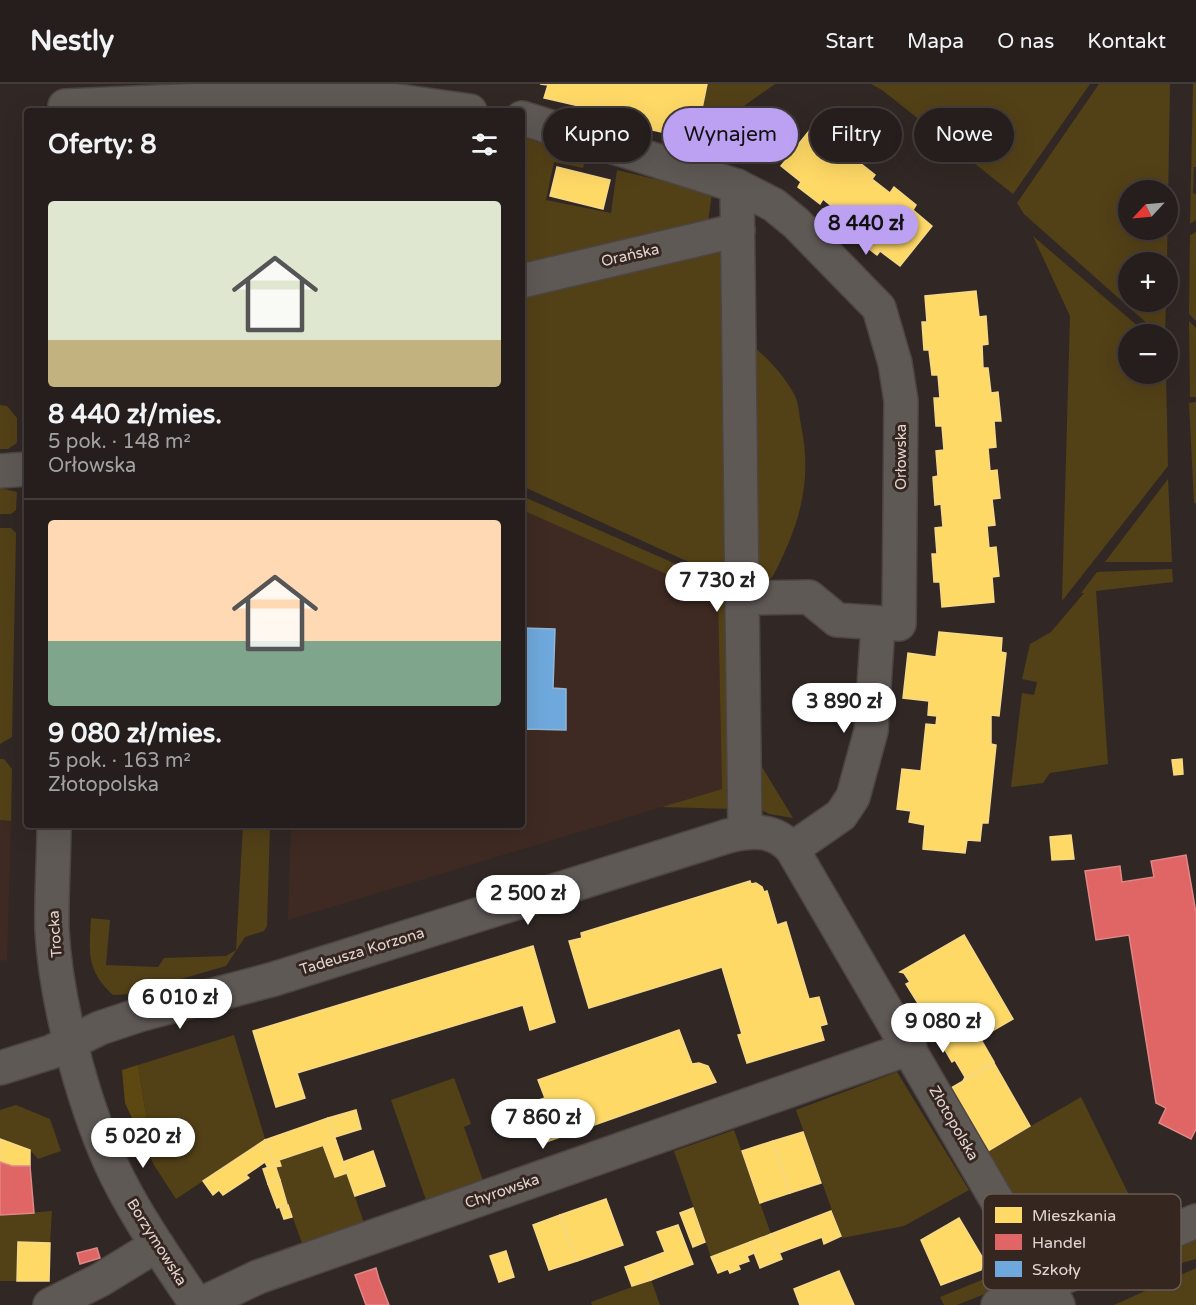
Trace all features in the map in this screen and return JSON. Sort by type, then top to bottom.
[{"type":"street","points":[[65,100],[369,97],[448,108]]},
{"type":"street","name":"Orłowska","points":[[525,119],[737,186],[774,206],[796,223],[879,308],[895,363],[901,401],[899,624],[837,620],[809,597],[742,598]]},
{"type":"street","points":[[737,186],[746,832]]},
{"type":"street","name":"Orańska","points":[[525,280],[738,230]]},
{"type":"street","points":[[0,471],[24,469]]},
{"type":"street","points":[[792,849],[841,814],[853,796],[871,731],[877,641]]},
{"type":"street","name":"Trocka","points":[[54,828],[52,931],[71,1042]]},
{"type":"street","name":"Tadeusza Korzona","points":[[0,1068],[51,1052],[100,1028],[142,1014],[274,979],[746,832],[777,836],[792,849]]},
{"type":"street","name":"Złotopolska","points":[[792,849],[995,1194]]},
{"type":"street","name":"Borzymowska","points":[[71,1042],[93,1118],[112,1166],[157,1245],[198,1305]]},
{"type":"street","name":"Chyrowska","points":[[198,1305],[258,1277],[910,1048]]},
{"type":"street","points":[[1181,1229],[1196,1221]]},
{"type":"street","points":[[51,1304],[100,1280],[157,1245]]},
{"type":"street","points":[[998,1305],[1053,1295]]},
{"type":"shaded area","points":[[707,84],[775,84],[741,108],[702,108]]},
{"type":"shaded area","points":[[871,84],[1090,84],[1013,194],[973,162],[1014,162],[1014,108],[914,108],[914,115]]},
{"type":"shaded area","points":[[1099,84],[1170,84],[1168,180],[1118,180],[1118,240],[1167,240],[1167,252],[1118,252],[1118,298],[1024,214],[1017,203]]},
{"type":"shaded area","points":[[1193,84],[1196,84],[1196,167],[1194,167],[1193,193],[1196,194],[1196,220],[1190,224]]},
{"type":"shaded area","points":[[525,138],[543,143],[543,162],[554,162],[546,200],[611,213],[617,170],[712,193],[708,222],[525,268]]},
{"type":"shaded area","points":[[554,162],[584,162],[583,168]]},
{"type":"shaded area","points":[[1196,232],[1196,321],[1189,314],[1190,235]]},
{"type":"shaded area","points":[[1033,236],[1118,309],[1118,312],[1121,312],[1135,324],[1118,324],[1118,384],[1166,384],[1168,466],[1062,601],[1070,316]]},
{"type":"shaded area","points":[[732,242],[737,584],[525,487],[525,288]]},
{"type":"shaded area","points":[[1134,312],[1166,312],[1165,324],[1148,324]]},
{"type":"shaded area","points":[[1189,321],[1196,328],[1196,397],[1190,397]]},
{"type":"shaded area","points":[[745,339],[772,364],[794,394],[799,409],[805,466],[801,503],[782,557],[768,582],[750,584]]},
{"type":"shaded area","points":[[1196,402],[1196,503],[1194,503],[1189,403]]},
{"type":"shaded area","points":[[0,405],[7,406],[17,418],[17,443],[8,449],[0,449]]},
{"type":"shaded area","points":[[1168,479],[1172,562],[1105,562]]},
{"type":"shaded area","points":[[0,488],[17,492],[16,510],[11,514],[0,514]]},
{"type":"shaded area","points":[[525,497],[730,588],[733,809],[662,807],[722,789],[718,597],[525,511]]},
{"type":"shaded area","points":[[525,511],[718,597],[722,789],[288,920],[291,828],[525,828]]},
{"type":"shaded area","points":[[0,528],[11,528],[16,533],[12,737],[0,744]]},
{"type":"shaded area","points":[[1172,569],[1173,582],[1096,591],[1108,764],[1050,773],[1043,783],[1011,787],[1022,693],[1034,695],[1037,682],[1022,679],[1030,644],[1051,632],[1084,593],[1081,593],[1097,572]]},
{"type":"shaded area","points":[[756,757],[793,818],[769,814],[755,806]]},
{"type":"shaded area","points":[[0,759],[4,759],[12,769],[11,821],[0,820]]},
{"type":"shaded area","points":[[0,820],[11,821],[7,961],[0,960]]},
{"type":"shaded area","points":[[243,828],[270,828],[267,926],[264,931],[245,937],[226,966],[129,994],[113,995],[98,977],[91,960],[91,918],[110,920],[106,965],[158,967],[164,958],[226,956],[236,950]]},
{"type":"shaded area","points":[[234,1035],[265,1139],[328,1118],[364,1223],[302,1243],[265,1140],[176,1199],[154,1165],[138,1065]]},
{"type":"shaded area","points":[[138,1065],[154,1165],[125,1103],[122,1070]]},
{"type":"shaded area","points":[[897,1072],[969,1190],[904,1226],[842,1238],[796,1110]]},
{"type":"shaded area","points":[[454,1078],[471,1124],[464,1127],[483,1181],[426,1200],[391,1100]]},
{"type":"shaded area","points":[[1081,1097],[1129,1194],[1014,1194],[988,1151]]},
{"type":"shaded area","points":[[16,1105],[50,1119],[61,1151],[38,1159],[30,1150],[0,1139],[0,1110]]},
{"type":"shaded area","points":[[734,1130],[771,1234],[711,1257],[674,1151]]},
{"type":"shaded area","points":[[52,1211],[50,1243],[18,1243],[17,1281],[0,1281],[0,1215]]},
{"type":"shaded area","points":[[1196,1238],[1196,1259],[1181,1263],[1181,1243]]},
{"type":"shaded area","points":[[1196,1268],[1196,1305],[1114,1305],[1147,1290],[1181,1290],[1181,1275]]},
{"type":"shaded area","points":[[651,1280],[660,1305],[592,1305],[591,1302]]},
{"type":"shaded area","points":[[983,1280],[983,1290],[995,1290],[957,1305],[944,1305],[940,1297]]},
{"type":"building: Mieszkania","points":[[540,84],[707,84],[702,108],[663,108],[663,132],[651,130],[651,108],[615,108],[598,105],[597,108],[588,108],[544,98],[548,85]]},
{"type":"building: Mieszkania","points":[[810,130],[810,162],[859,162],[875,175],[872,179],[890,193],[894,187],[916,205],[913,210],[932,226],[900,266],[880,251],[877,255],[855,238],[858,234],[838,218],[841,214],[823,199],[820,204],[798,187],[801,182],[781,166],[784,162],[798,162],[798,145]]},
{"type":"building: Mieszkania","points":[[557,167],[610,180],[603,209],[550,196]]},
{"type":"building: Mieszkania","points":[[976,291],[979,317],[986,316],[988,344],[982,345],[983,368],[988,368],[991,393],[998,392],[1001,421],[994,421],[996,447],[988,448],[990,471],[997,470],[1000,498],[992,499],[995,525],[987,526],[989,548],[996,547],[999,576],[992,577],[994,602],[942,607],[940,582],[934,582],[932,554],[937,554],[935,528],[943,527],[941,504],[935,505],[933,477],[938,476],[936,451],[944,450],[942,426],[936,426],[934,398],[940,398],[938,375],[932,375],[929,350],[924,350],[922,322],[927,322],[925,296]]},
{"type":"building: Mieszkania","points":[[939,632],[1002,638],[1001,652],[1006,653],[999,716],[991,715],[991,744],[996,745],[988,823],[982,823],[980,841],[967,840],[965,853],[923,849],[925,825],[909,822],[911,811],[897,809],[902,769],[921,771],[926,724],[936,725],[937,716],[928,715],[929,701],[903,698],[908,653],[936,657]]},
{"type":"building: Mieszkania","points":[[1182,759],[1183,774],[1174,775],[1172,760]]},
{"type":"building: Mieszkania","points":[[1071,835],[1074,859],[1052,860],[1050,837]]},
{"type":"building: Mieszkania","points":[[750,881],[751,884],[756,883],[762,887],[764,892],[767,891],[777,925],[786,922],[809,999],[819,997],[827,1024],[820,1026],[824,1040],[747,1063],[738,1035],[742,1034],[722,967],[589,1008],[569,941],[582,938],[581,933]]},
{"type":"building: Mieszkania","points":[[964,935],[1013,1019],[980,1038],[994,1062],[963,1081],[965,1077],[955,1060],[952,1062],[927,1019],[937,1013],[934,1007],[924,1013],[906,984],[910,982],[904,973],[900,972]]},
{"type":"building: Mieszkania","points":[[533,946],[555,1022],[530,1030],[523,1005],[297,1073],[305,1098],[276,1107],[253,1031]]},
{"type":"building: Mieszkania","points":[[679,1030],[692,1064],[699,1063],[708,1066],[716,1082],[546,1142],[532,1102],[545,1098],[538,1080]]},
{"type":"building: Mieszkania","points":[[994,1063],[1030,1126],[988,1151],[951,1088]]},
{"type":"building: Mieszkania","points":[[356,1110],[361,1129],[335,1137],[328,1118]]},
{"type":"building: Mieszkania","points":[[328,1118],[336,1141],[279,1160],[281,1166],[275,1167],[265,1140]]},
{"type":"building: Mieszkania","points":[[803,1132],[821,1183],[790,1193],[773,1141]]},
{"type":"building: Mieszkania","points":[[0,1139],[30,1150],[30,1166],[12,1166],[0,1162]]},
{"type":"building: Mieszkania","points":[[265,1140],[275,1165],[268,1168],[265,1162],[246,1175],[249,1178],[223,1195],[219,1190],[213,1195],[203,1181]]},
{"type":"building: Mieszkania","points":[[336,1141],[347,1173],[335,1177],[323,1145]]},
{"type":"building: Mieszkania","points":[[773,1141],[790,1193],[760,1203],[742,1151]]},
{"type":"building: Mieszkania","points":[[373,1151],[385,1186],[355,1196],[343,1162]]},
{"type":"building: Mieszkania","points":[[275,1165],[280,1180],[268,1184],[263,1169]]},
{"type":"building: Mieszkania","points":[[280,1180],[287,1204],[277,1208],[268,1184]]},
{"type":"building: Mieszkania","points":[[606,1199],[623,1245],[577,1261],[560,1215]]},
{"type":"building: Mieszkania","points":[[288,1205],[292,1217],[284,1219],[280,1208]]},
{"type":"building: Mieszkania","points":[[693,1208],[705,1242],[693,1247],[680,1213]]},
{"type":"building: Mieszkania","points":[[831,1211],[841,1236],[824,1244],[822,1237],[779,1253],[771,1234]]},
{"type":"building: Mieszkania","points":[[560,1215],[577,1261],[549,1270],[533,1225]]},
{"type":"building: Mieszkania","points":[[959,1218],[983,1258],[981,1270],[941,1285],[921,1240]]},
{"type":"building: Mieszkania","points":[[678,1225],[693,1264],[651,1280],[644,1260],[665,1252],[657,1232]]},
{"type":"building: Mieszkania","points":[[771,1234],[782,1259],[760,1268],[750,1242]]},
{"type":"building: Mieszkania","points":[[18,1242],[50,1243],[49,1281],[17,1281]]},
{"type":"building: Mieszkania","points":[[750,1242],[754,1253],[747,1256],[749,1261],[738,1265],[740,1269],[730,1273],[728,1269],[718,1273],[711,1257]]},
{"type":"building: Mieszkania","points":[[506,1251],[514,1277],[499,1282],[490,1256]]},
{"type":"building: Mieszkania","points":[[644,1260],[651,1280],[632,1286],[625,1267]]},
{"type":"building: Mieszkania","points":[[839,1271],[854,1305],[800,1305],[794,1289]]},
{"type":"building: Handel","points":[[1186,855],[1196,913],[1196,1129],[1191,1139],[1159,1123],[1166,1108],[1156,1103],[1129,935],[1096,940],[1085,871],[1120,866],[1122,882],[1154,877],[1151,861]]},
{"type":"building: Handel","points":[[0,1162],[12,1166],[30,1166],[34,1213],[0,1215]]},
{"type":"building: Handel","points":[[97,1248],[100,1258],[80,1264],[77,1253]]},
{"type":"building: Handel","points":[[376,1268],[389,1305],[366,1305],[355,1275]]},
{"type":"building: Szkoły","points":[[525,628],[555,629],[553,688],[566,689],[566,730],[526,729],[525,760]]}]
